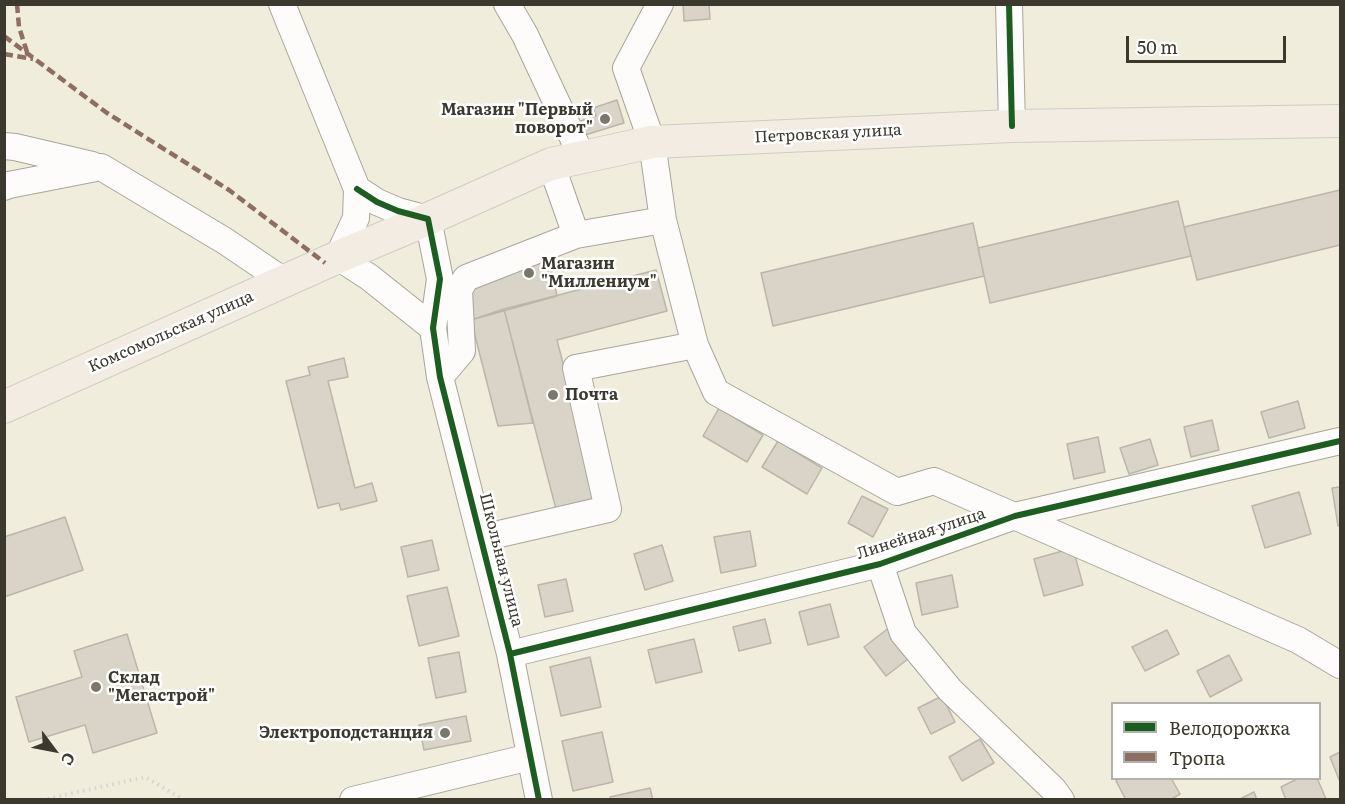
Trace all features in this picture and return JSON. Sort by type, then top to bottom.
[{"type":"main road","name":"Петровская улица","points":[[338,257],[552,164],[652,142],[1012,126],[1341,122]]},
{"type":"main road","name":"Комсомольская улица","points":[[4,407],[338,257]]},
{"type":"street","points":[[282,4],[357,189],[356,218],[338,257],[369,277],[433,328]]},
{"type":"street","points":[[507,4],[525,35],[582,157]]},
{"type":"street","points":[[660,4],[626,68],[652,142],[663,220],[695,345],[716,392],[897,492],[934,481],[1298,640],[1341,664]]},
{"type":"street","points":[[1009,4],[1012,126]]},
{"type":"street","points":[[4,146],[101,167],[225,241],[284,281]]},
{"type":"street","points":[[552,164],[576,235]]},
{"type":"street","points":[[4,188],[9,185],[101,167]]},
{"type":"street","points":[[357,189],[377,202],[398,211],[428,219]]},
{"type":"street","name":"Школьная улица","points":[[428,219],[440,279],[433,328],[440,377],[510,654],[539,800]]},
{"type":"street","points":[[440,279],[451,274],[466,278],[576,235],[663,220]]},
{"type":"street","points":[[440,377],[462,351],[459,290],[466,278]]},
{"type":"street","points":[[482,538],[608,509],[576,368],[695,345]]},
{"type":"street","name":"Линейная улица","points":[[510,654],[880,564],[1015,516],[1341,441]]},
{"type":"street","points":[[880,564],[903,633],[950,690],[1053,789],[1061,800]]},
{"type":"street","points":[[353,800],[530,757]]},
{"type":"path","points":[[42,800],[145,777],[184,800]]},
{"type":"building","points":[[683,4],[709,4],[710,19],[684,21]]},
{"type":"building","name":"Магазин \"Первый поворот\"","points":[[617,100],[624,123],[582,136],[577,122],[596,116],[593,108]]},
{"type":"building","points":[[1340,190],[1340,245],[1197,280],[1184,227]]},
{"type":"building","points":[[1178,201],[1191,256],[990,303],[978,248]]},
{"type":"building","points":[[973,223],[984,276],[773,326],[761,273]]},
{"type":"building","name":"Магазин \"Миллениум\"","points":[[548,255],[557,296],[471,320],[464,292]]},
{"type":"building","points":[[656,270],[667,311],[557,340],[599,503],[557,513],[504,309]]},
{"type":"building","points":[[504,309],[533,423],[498,426],[471,320]]},
{"type":"building","points":[[344,358],[348,377],[328,381],[355,488],[372,483],[377,501],[341,510],[339,503],[318,508],[286,381],[310,375],[308,367]]},
{"type":"building","points":[[1298,401],[1305,428],[1269,438],[1261,412]]},
{"type":"building","points":[[719,408],[763,435],[747,462],[703,436]]},
{"type":"building","points":[[1212,420],[1219,450],[1191,457],[1184,427]]},
{"type":"building","points":[[1098,437],[1105,472],[1074,479],[1067,444]]},
{"type":"building","points":[[1150,439],[1158,465],[1129,474],[1120,448]]},
{"type":"building","points":[[778,441],[822,468],[807,494],[762,467]]},
{"type":"building","points":[[1340,487],[1340,526],[1338,526],[1332,488]]},
{"type":"building","points":[[1299,492],[1311,534],[1265,548],[1252,506]]},
{"type":"building","points":[[862,496],[888,509],[873,537],[848,523]]},
{"type":"building","points":[[65,517],[83,570],[4,597],[4,537]]},
{"type":"building","points":[[750,531],[756,566],[721,573],[714,537]]},
{"type":"building","points":[[432,540],[439,570],[408,577],[401,547]]},
{"type":"building","points":[[662,545],[673,581],[645,590],[634,554]]},
{"type":"building","points":[[1073,548],[1083,585],[1044,596],[1034,559]]},
{"type":"building","points":[[952,575],[958,607],[922,615],[916,583]]},
{"type":"building","points":[[566,579],[573,611],[545,617],[538,585]]},
{"type":"building","points":[[447,587],[459,636],[419,646],[407,596]]},
{"type":"building","points":[[830,604],[839,637],[808,645],[799,612]]},
{"type":"building","points":[[765,619],[771,643],[739,651],[733,627]]},
{"type":"building","points":[[890,627],[912,656],[886,676],[864,647]]},
{"type":"building","points":[[1167,630],[1179,654],[1145,671],[1132,647]]},
{"type":"building","name":"Склад \"Мегастрой\"","points":[[127,634],[157,733],[93,753],[85,725],[29,742],[16,697],[82,677],[74,651]]},
{"type":"building","points":[[694,639],[702,672],[656,683],[648,650]]},
{"type":"building","points":[[459,652],[466,692],[436,698],[428,658]]},
{"type":"building","points":[[1229,655],[1242,680],[1210,697],[1197,671]]},
{"type":"building","points":[[590,657],[601,707],[561,716],[550,667]]},
{"type":"building","points":[[942,696],[955,722],[931,734],[918,708]]},
{"type":"building","name":"Электроподстанция","points":[[466,716],[471,741],[424,750],[419,725]]},
{"type":"building","points":[[602,732],[613,782],[573,791],[562,741]]},
{"type":"building","points":[[980,739],[994,763],[962,781],[949,757]]},
{"type":"building","points":[[1340,752],[1340,782],[1330,757]]},
{"type":"building","points":[[1172,780],[1180,794],[1170,800],[1126,800],[1116,781]]},
{"type":"building","points":[[1295,780],[1318,780],[1326,799],[1286,800],[1281,787]]},
{"type":"building","points":[[650,788],[653,800],[610,800],[610,797]]},
{"type":"building","points":[[1254,792],[1257,800],[1238,800]]},
{"type":"marked path","points":[[17,4],[19,27],[27,52]]},
{"type":"marked path","points":[[4,36],[107,113],[229,190],[325,263]]},
{"type":"marked path","points":[[4,54],[33,59]]},
{"type":"cycle path","points":[[1009,4],[1012,126]]},
{"type":"cycle path","points":[[357,189],[377,202],[398,211],[428,219],[440,279],[433,328],[440,377],[510,654],[539,800]]},
{"type":"cycle path","points":[[510,654],[880,564],[1015,516],[1340,441]]},
{"type":"place","name":"Магазин \"Первый поворот\"","points":[[605,119]]},
{"type":"place","name":"Магазин \"Миллениум\"","points":[[529,273]]},
{"type":"place","name":"Почта","points":[[553,395]]},
{"type":"place","name":"Склад \"Мегастрой\"","points":[[96,687]]},
{"type":"place","name":"Электроподстанция","points":[[445,733]]}]
